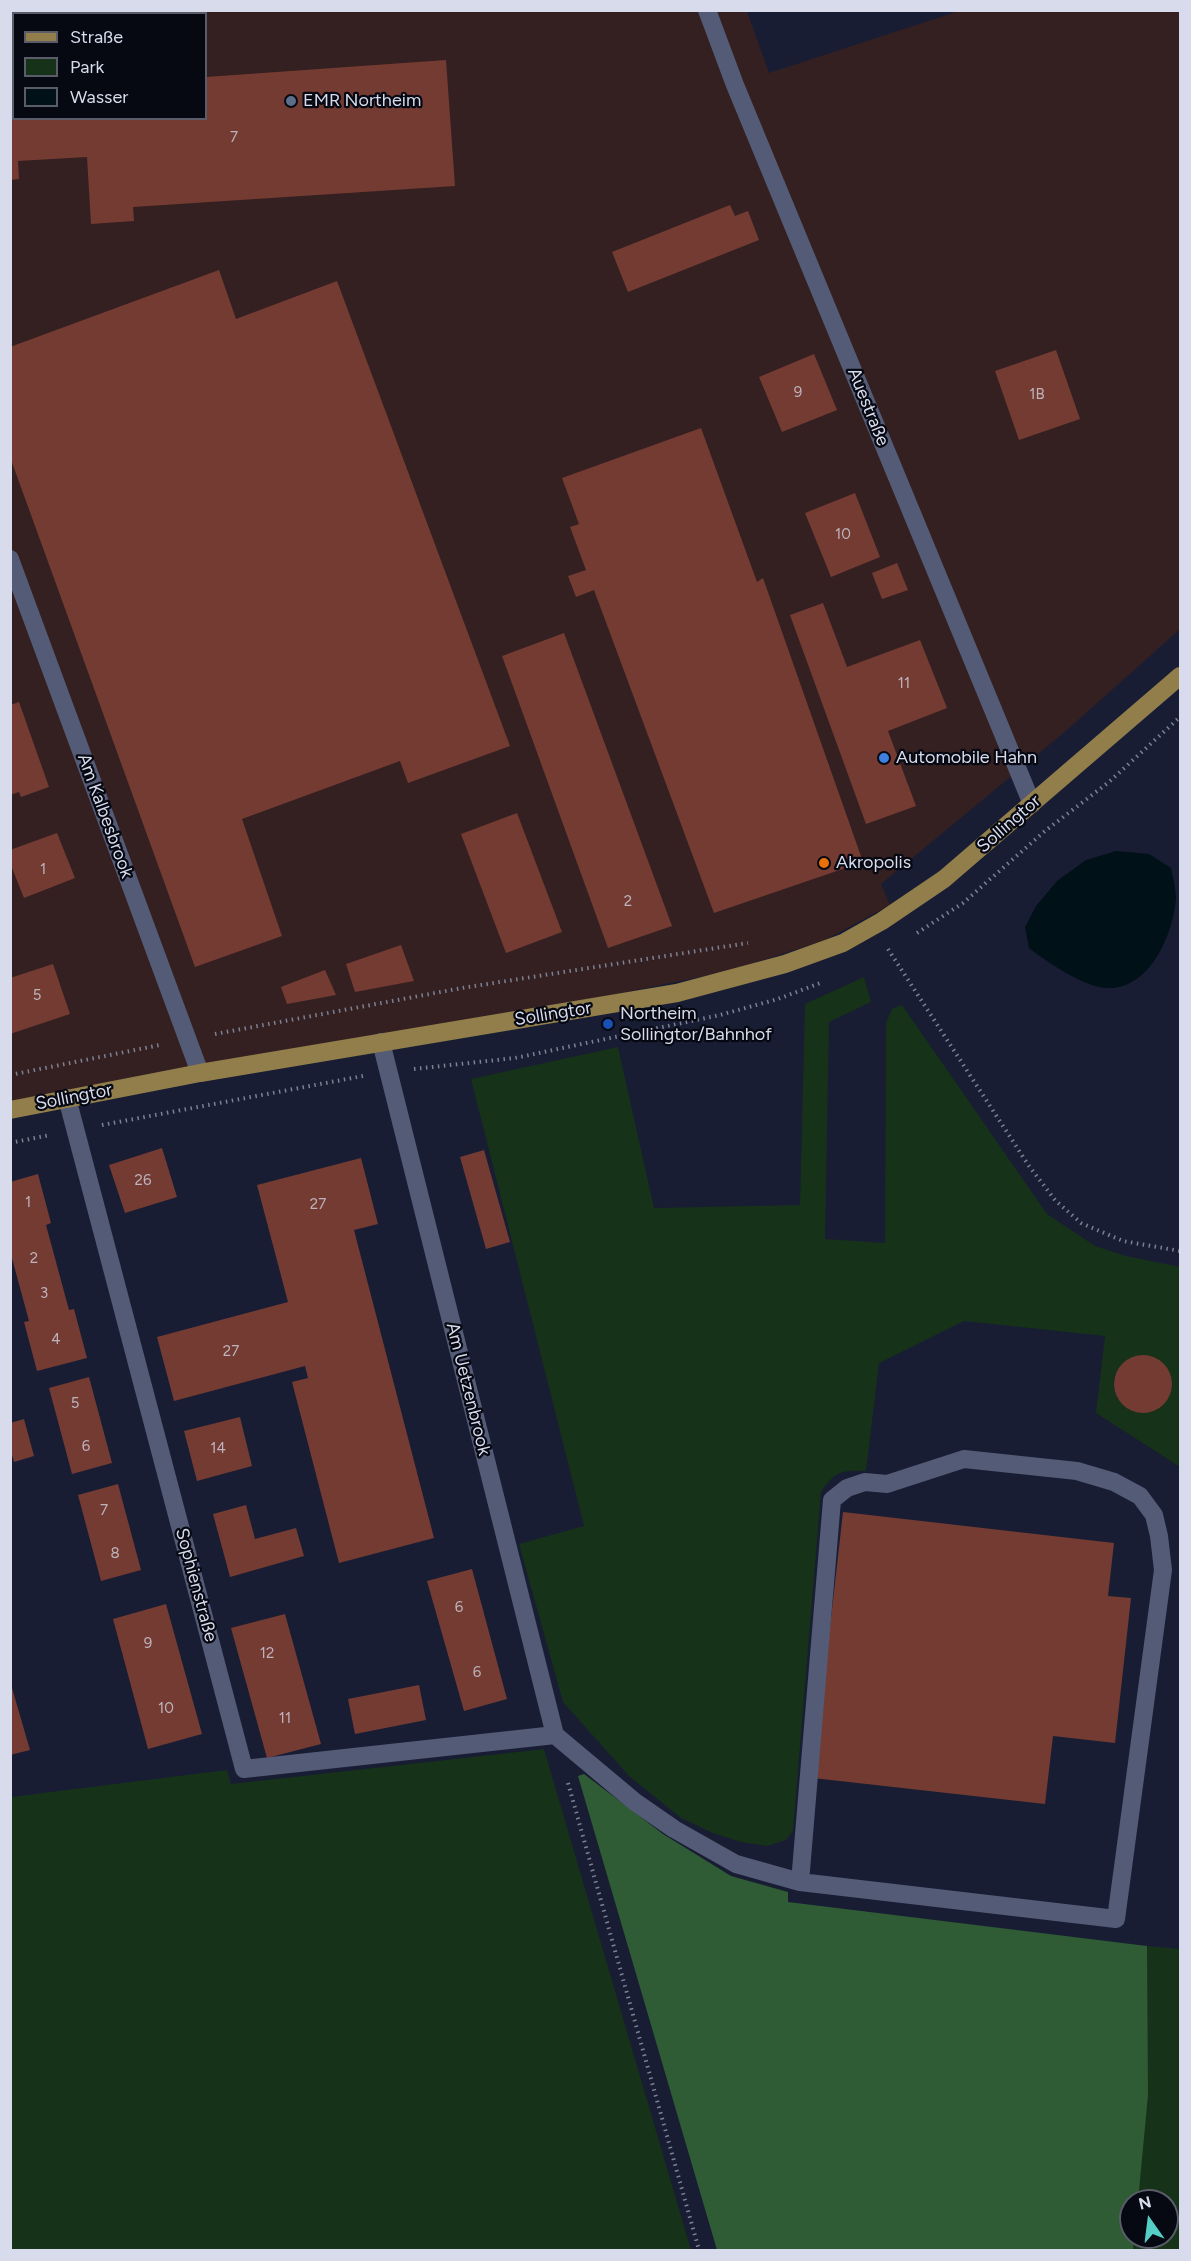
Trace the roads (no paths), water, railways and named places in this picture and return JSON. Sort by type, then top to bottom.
[{"type":"main road","name":"Sollingtor","points":[[10,1110],[200,1073],[677,993],[785,964],[843,943],[882,921],[944,879],[1180,676]]},
{"type":"street","name":"Auestraße","points":[[707,10],[735,85],[1032,804]]},
{"type":"street","name":"Am Kalbesbrook","points":[[10,559],[200,1073]]},
{"type":"street","name":"Am Uetzenbrook","points":[[381,1042],[555,1735]]},
{"type":"street","name":"Sophienstraße","points":[[68,1098],[244,1769],[555,1735]]},
{"type":"street","points":[[555,1735],[635,1802],[674,1829],[736,1864],[800,1882],[1116,1919],[1163,1570],[1160,1536],[1154,1515],[1140,1496],[1114,1482],[1077,1471],[964,1459],[887,1484],[865,1482],[846,1488],[832,1500],[800,1882]]},
{"type":"water","points":[[1116,851],[1149,854],[1171,868],[1176,899],[1170,929],[1164,944],[1146,971],[1121,987],[1106,988],[1077,979],[1055,967],[1029,948],[1025,927],[1036,906],[1057,881],[1086,860]]},
{"type":"place","name":"EMR Northeim","points":[[291,101]]},
{"type":"place","name":"Automobile Hahn","points":[[884,758]]},
{"type":"place","name":"Akropolis","points":[[824,863]]},
{"type":"place","name":"Northeim Sollingtor/Bahnhof","points":[[608,1024]]}]
